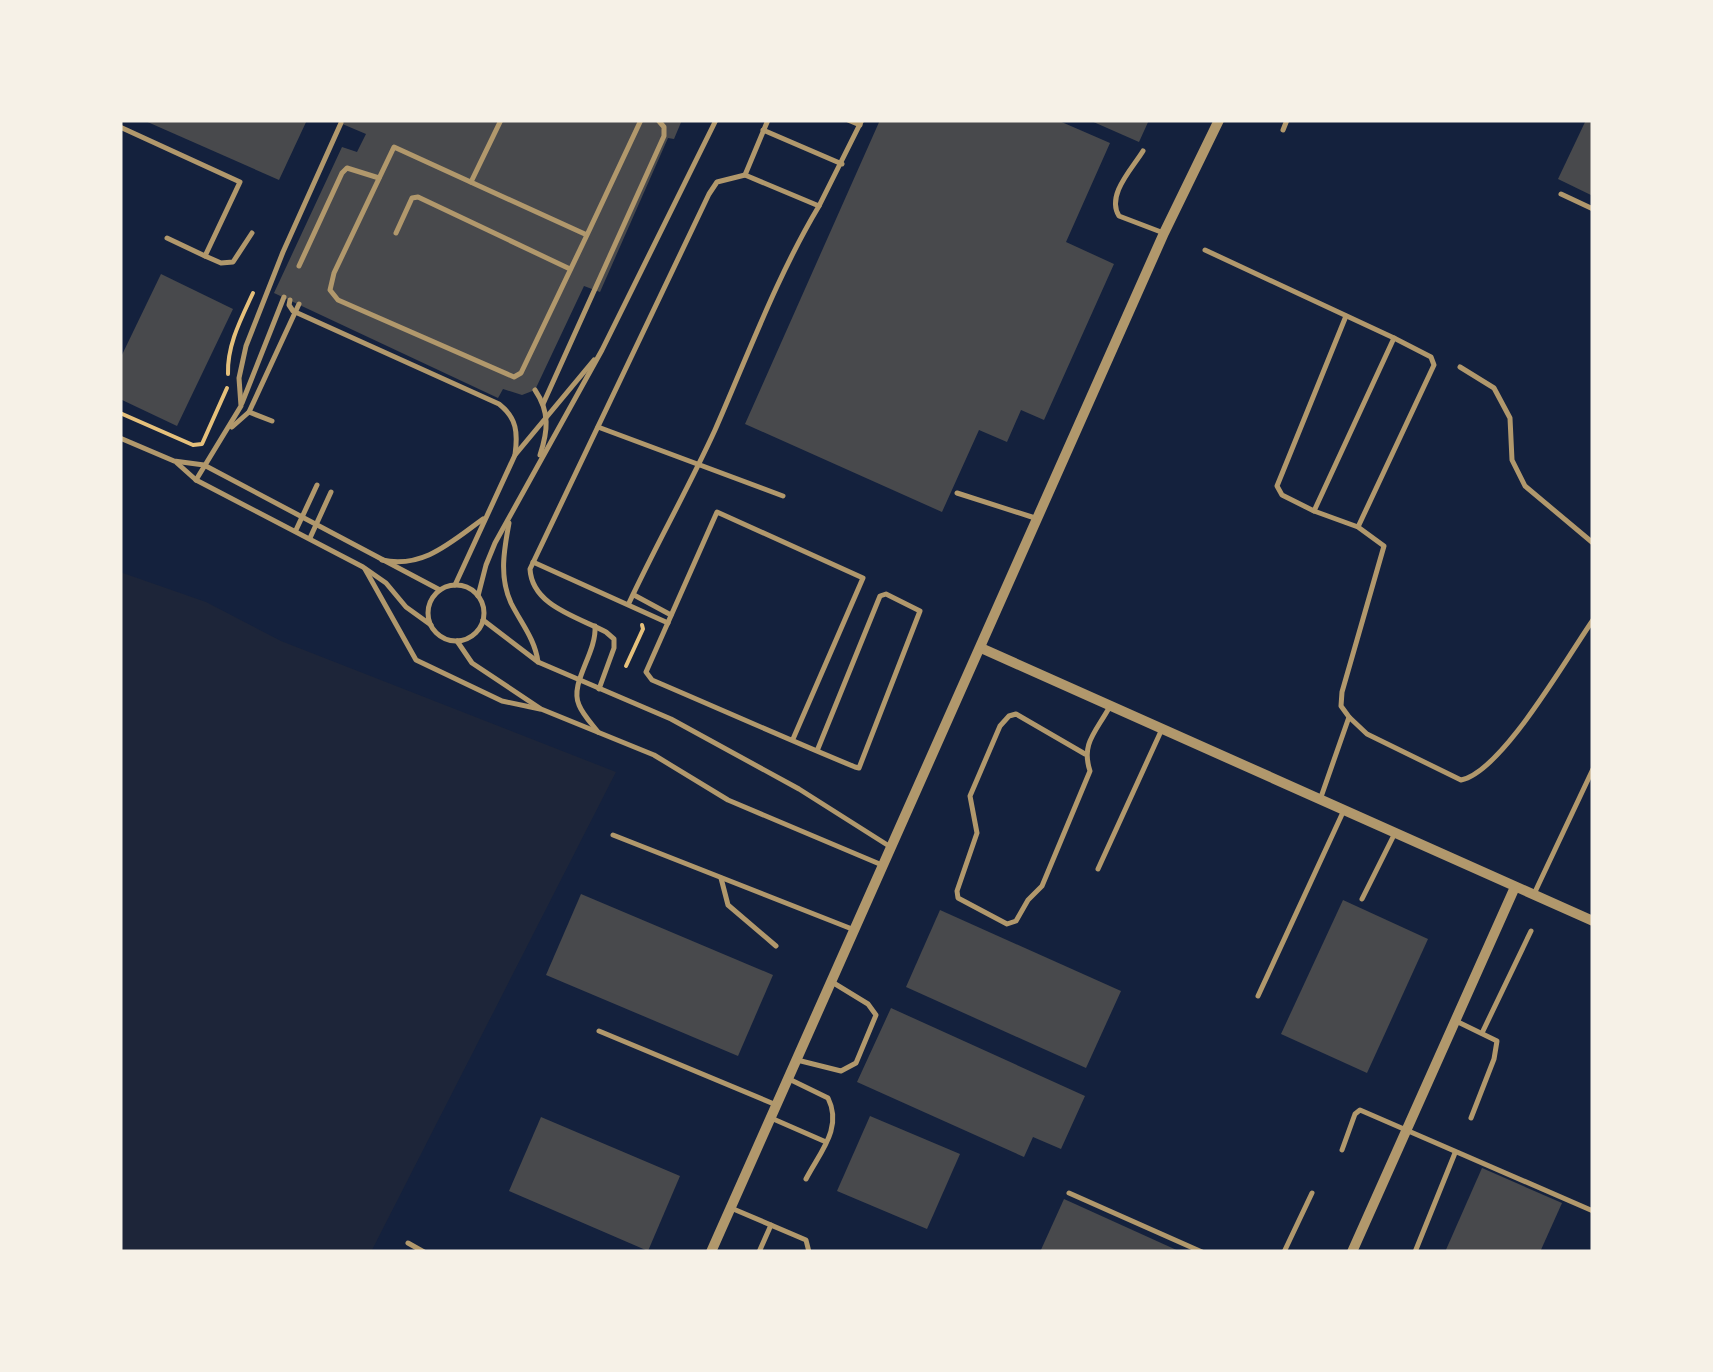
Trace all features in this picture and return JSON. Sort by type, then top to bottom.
[{"type":"street","points":[[712,1252],[1164,233],[1219,120]]},
{"type":"street","points":[[981,648],[1593,920]]},
{"type":"street","points":[[1352,1252],[1515,886]]},
{"type":"lane","points":[[471,182],[501,120]]},
{"type":"lane","points":[[586,235],[394,147],[330,290],[338,300],[514,376],[521,373],[641,120]]},
{"type":"lane","points":[[543,404],[664,136],[664,127],[658,120]]},
{"type":"lane","points":[[478,596],[486,565],[510,516],[562,428],[716,120]]},
{"type":"lane","points":[[745,176],[768,120]]},
{"type":"lane","points":[[629,603],[700,463],[801,235],[861,122],[848,120]]},
{"type":"lane","points":[[1282,130],[1287,120]]},
{"type":"lane","points":[[240,406],[239,378],[246,346],[341,124]]},
{"type":"lane","points":[[120,126],[240,182],[205,256]]},
{"type":"lane","points":[[763,130],[842,164]]},
{"type":"lane","points":[[1144,151],[1119,190],[1115,210],[1119,216],[1164,233]]},
{"type":"lane","points":[[298,266],[342,172],[356,169],[379,178]]},
{"type":"lane","points":[[598,688],[615,644],[612,635],[539,596],[532,584],[532,562],[717,182],[745,176],[819,206]]},
{"type":"lane","points":[[1561,194],[1593,208]]},
{"type":"lane","points":[[396,233],[412,198],[418,197],[570,269]]},
{"type":"lane","points":[[167,238],[221,263],[233,262],[252,233]]},
{"type":"lane","points":[[1205,250],[1431,356],[1434,365],[1358,527]]},
{"type":"lane","points":[[196,480],[240,406],[287,298],[293,310],[500,404],[516,426],[515,455]]},
{"type":"lane","points":[[228,430],[249,412],[299,304]]},
{"type":"lane","points":[[1346,316],[1277,486],[1282,495],[1358,527],[1384,546],[1342,692],[1341,706],[1348,717],[1368,734],[1462,780],[1475,778],[1544,694],[1593,620]]},
{"type":"lane","points":[[1314,511],[1394,338]]},
{"type":"lane","points":[[455,585],[515,455],[602,350]]},
{"type":"lane","points":[[1460,367],[1494,388],[1510,418],[1512,460],[1525,486],[1593,543]]},
{"type":"lane","points":[[535,390],[547,415],[538,463]]},
{"type":"lane","points":[[249,412],[272,422]]},
{"type":"lane","points":[[598,426],[783,496]]},
{"type":"lane","points":[[120,438],[174,461],[204,465],[440,590]]},
{"type":"lane","points":[[174,461],[196,480],[363,567],[386,583],[406,607],[444,638],[470,637],[483,620],[482,603],[468,588],[455,585],[440,590],[428,610],[432,625]]},
{"type":"lane","points":[[296,530],[317,485]]},
{"type":"lane","points":[[310,538],[332,492]]},
{"type":"lane","points":[[957,493],[1038,519]]},
{"type":"lane","points":[[792,740],[863,577],[717,512],[646,672],[648,677],[817,751],[855,767],[861,765],[921,614],[917,608],[886,594],[880,596],[817,751]]},
{"type":"lane","points":[[510,516],[503,561],[505,586],[534,643],[538,662]]},
{"type":"lane","points":[[374,558],[406,564],[427,557],[485,518]]},
{"type":"lane","points":[[532,562],[668,623]]},
{"type":"lane","points":[[363,567],[416,660],[502,701],[541,709],[669,762],[728,800],[884,866]]},
{"type":"lane","points":[[633,594],[671,615]]},
{"type":"lane","points":[[483,620],[538,662],[680,724],[799,789],[892,847]]},
{"type":"lane","points":[[595,626],[596,642],[576,696],[598,732]]},
{"type":"lane","points":[[456,640],[472,663],[541,709]]},
{"type":"lane","points":[[1085,754],[1016,714],[1008,716],[970,796],[978,833],[957,891],[958,898],[1006,924],[1016,921],[1042,886],[1086,785],[1090,772],[1085,754],[1110,706]]},
{"type":"lane","points":[[1320,800],[1348,717]]},
{"type":"lane","points":[[1098,870],[1162,729]]},
{"type":"lane","points":[[1534,894],[1593,768]]},
{"type":"lane","points":[[1258,996],[1344,810]]},
{"type":"lane","points":[[1362,899],[1395,833]]},
{"type":"lane","points":[[613,835],[855,930]]},
{"type":"lane","points":[[721,878],[728,905],[776,946]]},
{"type":"lane","points":[[1482,1033],[1531,931]]},
{"type":"lane","points":[[797,1060],[841,1071],[856,1063],[876,1015],[868,1004],[832,982]]},
{"type":"lane","points":[[1455,1020],[1497,1042],[1471,1118]]},
{"type":"lane","points":[[599,1031],[777,1105]]},
{"type":"lane","points":[[789,1079],[828,1098],[836,1126],[806,1179]]},
{"type":"lane","points":[[1342,1150],[1360,1110],[1593,1211]]},
{"type":"lane","points":[[771,1118],[826,1142]]},
{"type":"lane","points":[[1414,1252],[1455,1153]]},
{"type":"lane","points":[[1069,1193],[1202,1252]]},
{"type":"lane","points":[[1284,1252],[1312,1193]]},
{"type":"lane","points":[[731,1208],[806,1240],[810,1252]]},
{"type":"lane","points":[[760,1252],[771,1225]]},
{"type":"lane","points":[[408,1243],[424,1252]]},
{"type":"path","points":[[120,412],[193,445],[202,444],[228,387],[227,359],[260,278]]},
{"type":"path","points":[[626,666],[643,629],[638,608]]},
{"type":"shaded area","points":[[120,572],[206,602],[281,641],[616,772],[371,1252],[120,1252]]},
{"type":"building","points":[[143,120],[307,120],[279,180]]},
{"type":"building","points":[[333,120],[682,120],[674,139],[668,138],[600,292],[584,286],[535,390],[522,395],[503,389],[498,398],[274,293],[342,147],[357,152],[366,134]]},
{"type":"building","points":[[880,120],[1057,120],[1110,143],[1066,242],[1114,264],[1044,420],[1021,410],[1007,442],[979,430],[942,512],[745,424]]},
{"type":"building","points":[[1089,120],[1149,120],[1139,142]]},
{"type":"building","points":[[1586,120],[1593,120],[1593,196],[1558,179]]},
{"type":"building","points":[[161,274],[233,309],[177,426],[120,399],[120,359]]},
{"type":"building","points":[[581,894],[773,975],[738,1056],[546,975]]},
{"type":"building","points":[[1343,900],[1428,939],[1367,1073],[1281,1034]]},
{"type":"building","points":[[940,910],[1121,991],[1086,1068],[906,987]]},
{"type":"building","points":[[891,1008],[1085,1096],[1061,1149],[1033,1137],[1024,1157],[857,1082]]},
{"type":"building","points":[[870,1116],[960,1154],[927,1229],[837,1191]]},
{"type":"building","points":[[541,1117],[680,1176],[648,1251],[509,1191]]},
{"type":"building","points":[[1482,1168],[1562,1203],[1540,1252],[1445,1252]]},
{"type":"building","points":[[1064,1199],[1181,1252],[1040,1252]]}]
